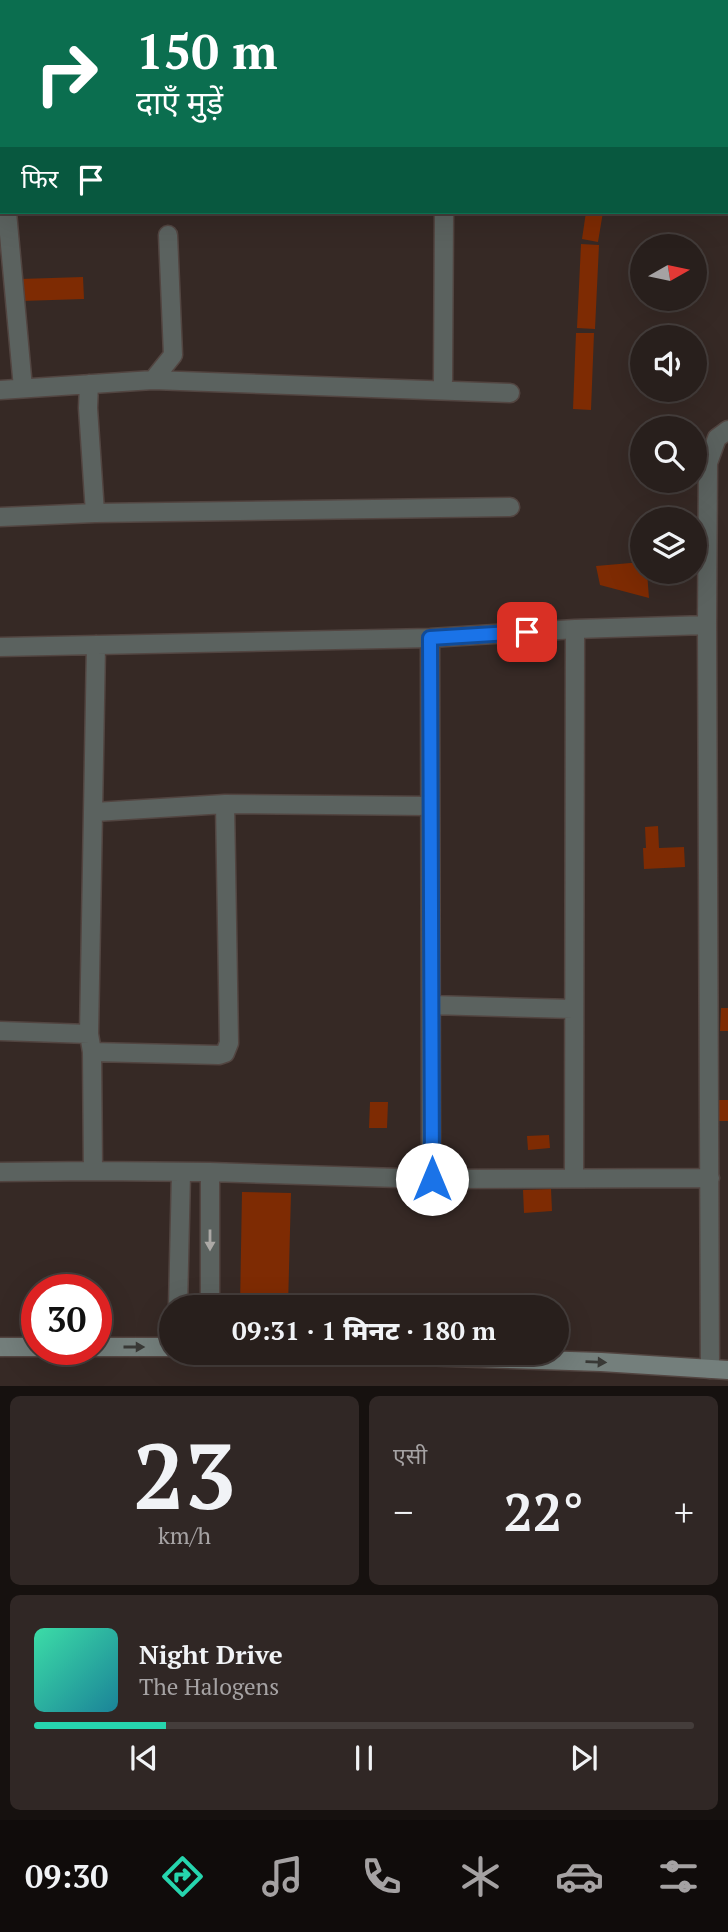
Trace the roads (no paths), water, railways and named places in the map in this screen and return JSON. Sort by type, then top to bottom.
[{"type":"street","points":[[7,214],[23,388]]},
{"type":"street","points":[[443,381],[444,214]]},
{"type":"street","points":[[153,380],[173,355],[168,234]]},
{"type":"street","points":[[0,390],[153,380],[510,393]]},
{"type":"street","points":[[89,384],[88,408],[95,513]]},
{"type":"street","points":[[710,1369],[708,463],[716,438],[728,430]]},
{"type":"street","points":[[0,517],[95,513],[510,507]]},
{"type":"street","points":[[0,647],[430,638],[575,629],[707,625]]},
{"type":"street","points":[[574,1177],[575,629]]},
{"type":"street","points":[[430,638],[432,1179]]},
{"type":"street","points":[[93,1171],[92,1052],[89,1034],[96,645]]},
{"type":"street","points":[[94,812],[225,804],[429,806]]},
{"type":"street","points":[[92,1052],[225,1053],[229,1043],[225,804]]},
{"type":"street","points":[[430,1005],[573,1009]]},
{"type":"street","points":[[0,1031],[89,1034]]},
{"type":"street","points":[[0,1172],[210,1172],[432,1179],[710,1178]]},
{"type":"street","points":[[210,1172],[210,1295]]},
{"type":"street","points":[[178,1295],[181,1173]]},
{"type":"street","points":[[0,1348],[21,1347]]},
{"type":"street","points":[[112,1347],[159,1347]]},
{"type":"street","points":[[569,1361],[728,1370]]}]
